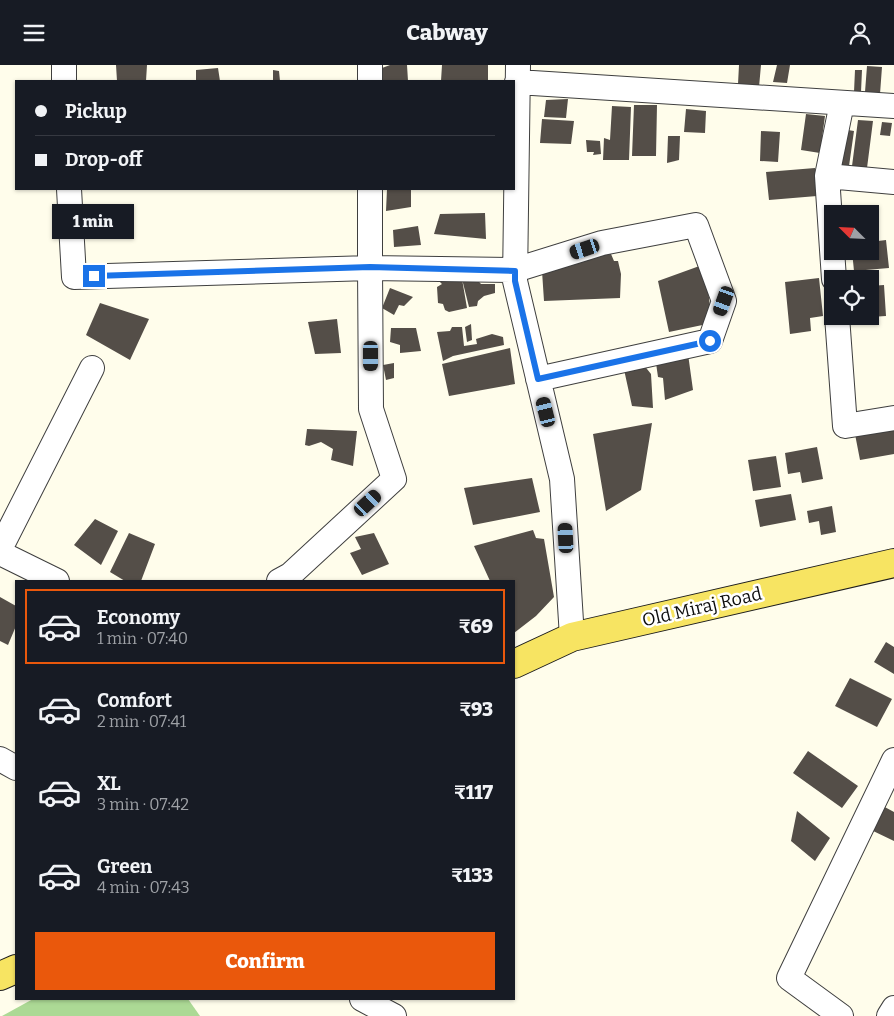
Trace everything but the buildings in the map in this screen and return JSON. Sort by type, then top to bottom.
[{"type":"main road","name":"Old Miraj Road","points":[[515,664],[572,637],[894,563]]},
{"type":"main road","points":[[0,976],[15,969]]},
{"type":"street","points":[[64,65],[64,80]]},
{"type":"street","points":[[370,65],[370,80]]},
{"type":"street","points":[[572,637],[562,479],[515,281],[517,73],[842,103],[894,106]]},
{"type":"street","points":[[833,270],[827,176],[842,103]]},
{"type":"street","points":[[827,176],[894,182]]},
{"type":"street","points":[[69,190],[74,277],[370,267],[515,271],[602,243],[696,225],[724,301],[710,341],[538,379]]},
{"type":"street","points":[[281,580],[290,575],[394,479],[371,409],[370,190]]},
{"type":"street","points":[[838,325],[845,426],[894,418]]},
{"type":"street","points":[[0,549],[92,368]]},
{"type":"street","points":[[0,553],[55,580]]},
{"type":"street","points":[[0,759],[15,767]]},
{"type":"street","points":[[841,1016],[789,979],[894,760]]},
{"type":"street","points":[[364,1000],[394,1016]]},
{"type":"street","points":[[890,1016],[894,1008]]},
{"type":"green space","points":[[31,1000],[189,1000],[200,1016],[2,1016]]},
{"type":"route","points":[[94,276],[370,267],[515,271],[515,281],[538,379],[710,341]]}]
